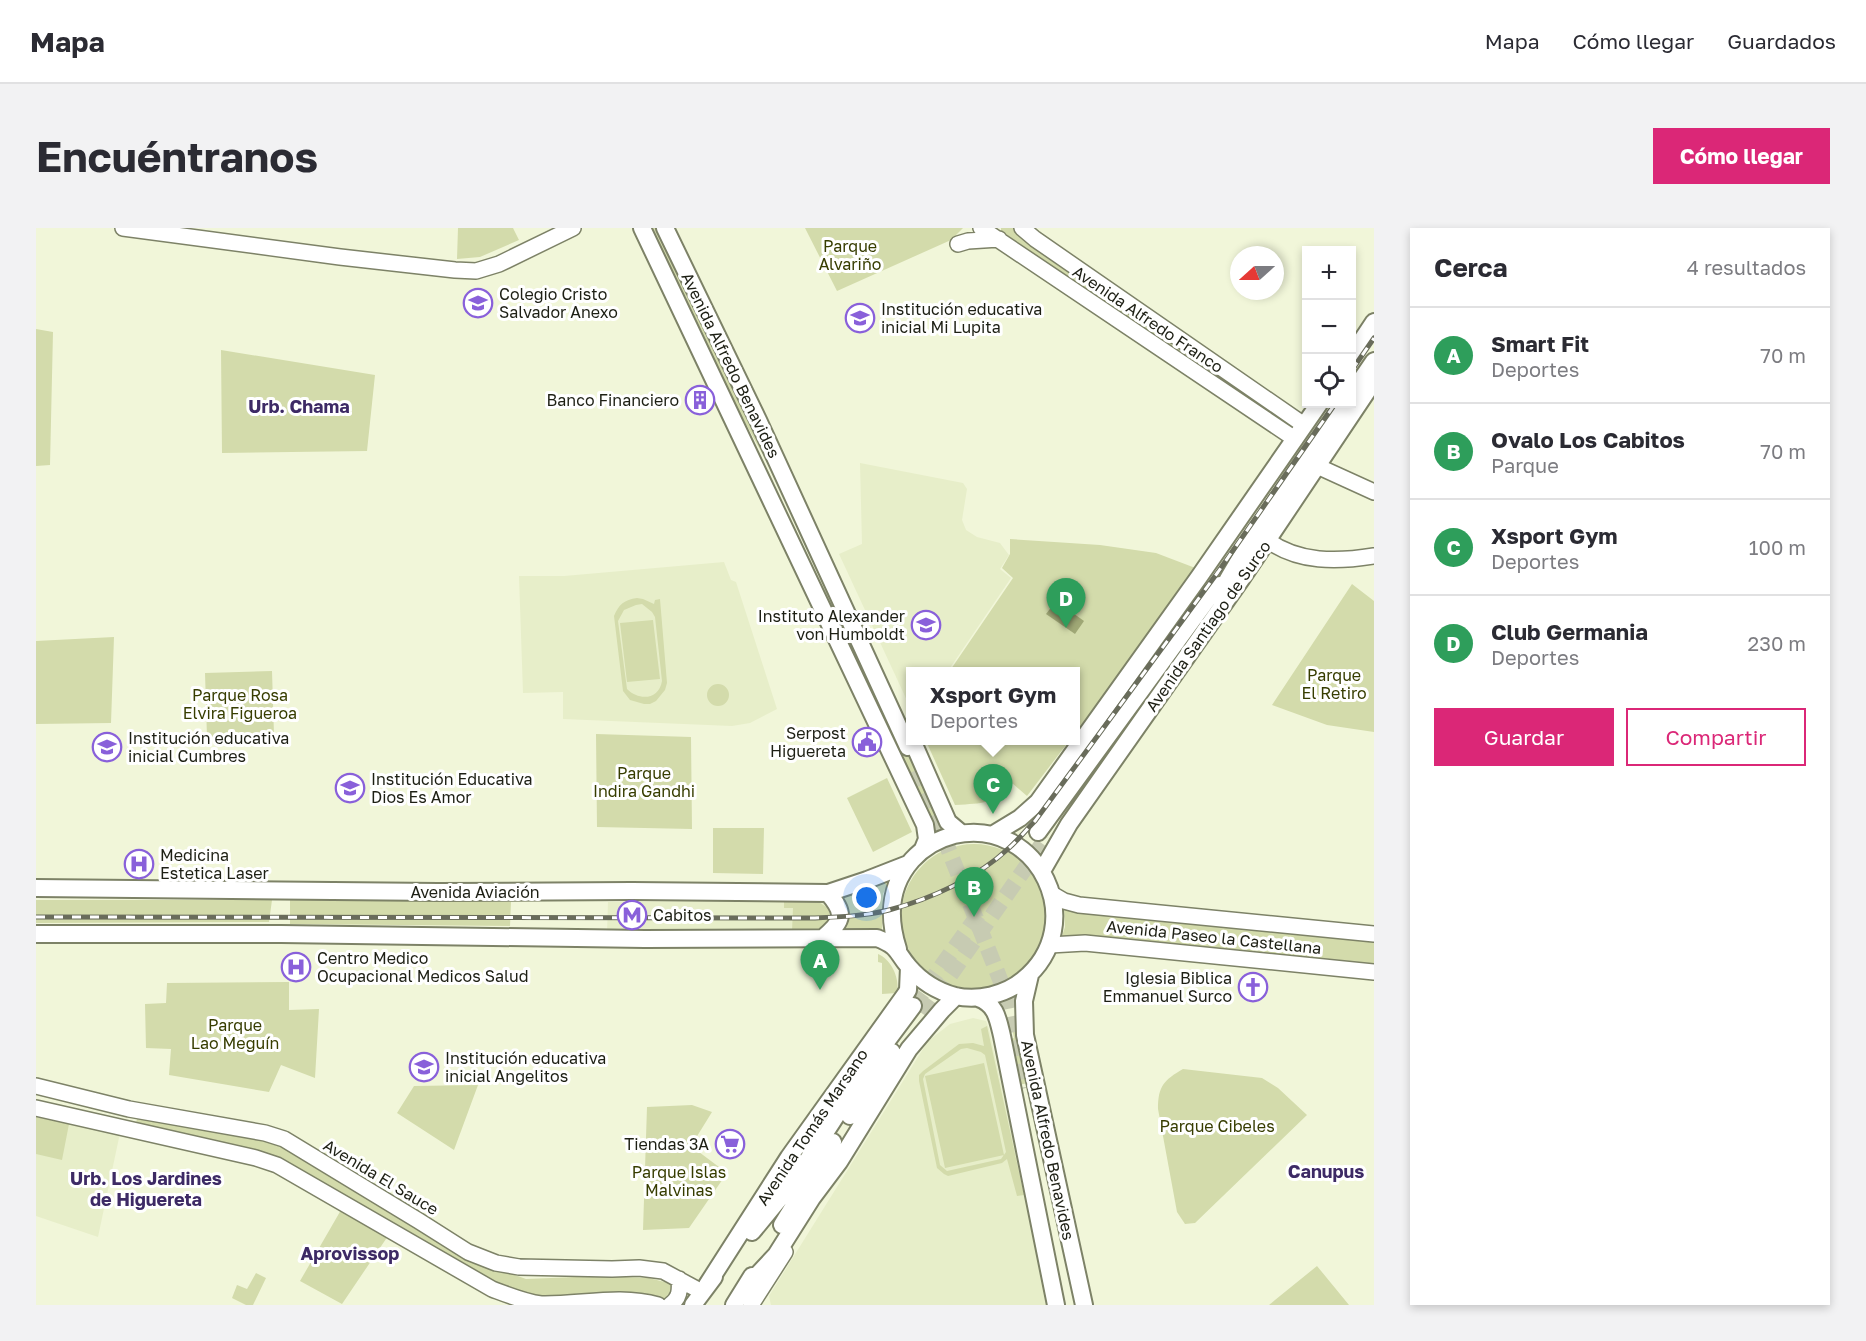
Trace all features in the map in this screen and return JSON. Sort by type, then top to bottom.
[{"type":"main road","name":"Avenida Alfredo Benavides","points":[[642,228],[925,825],[927,838],[923,849]]},
{"type":"main road","name":"Avenida Alfredo Benavides","points":[[665,228],[796,502],[813,519],[906,739]]},
{"type":"main road","points":[[1353,354],[1374,322]]},
{"type":"main road","points":[[1356,387],[1374,361]]},
{"type":"main road","name":"Avenida Santiago de Surco","points":[[1235,577],[1212,593],[1042,835],[1217,597],[1235,577],[1267,540],[1374,381]]},
{"type":"main road","points":[[1080,744],[1199,578],[1316,408]]},
{"type":"main road","name":"Avenida Santiago de Surco","points":[[1042,871],[1069,824],[1235,577],[1299,469],[1341,408]]},
{"type":"main road","name":"Avenida Alfredo Benavides","points":[[766,488],[784,507],[906,740]]},
{"type":"main road","name":"Avenida Alfredo Benavides","points":[[909,745],[948,822],[961,833]]},
{"type":"main road","points":[[992,835],[1020,818],[1038,802],[1079,745]]},
{"type":"main road","points":[[961,833],[992,835],[1020,848],[1042,871],[1052,894],[1055,920],[1050,945],[1042,961],[1019,984],[1006,991],[978,998],[956,996],[938,990],[922,980],[909,967],[898,949],[891,923],[893,896],[908,864],[923,849],[948,836],[961,833]]},
{"type":"main road","name":"Avenida Aviación","points":[[36,888],[828,893],[908,864]]},
{"type":"main road","points":[[824,938],[836,926],[841,914],[840,908],[828,893]]},
{"type":"main road","points":[[36,934],[281,934],[645,939],[877,938],[898,949]]},
{"type":"main road","name":"Avenida Tomás Marsano","points":[[701,1294],[789,1157],[905,995],[908,990],[909,967]]},
{"type":"main road","name":"Avenida Alfredo Benavides","points":[[1030,975],[1024,1001],[1025,1035],[1084,1305]]},
{"type":"main road","name":"Avenida Tomás Marsano","points":[[748,1285],[776,1255],[812,1198],[839,1162],[909,1049],[956,996]]},
{"type":"main road","name":"Avenida Alfredo Benavides","points":[[978,998],[993,1007],[1000,1028],[1056,1305]]},
{"type":"main road","name":"Avenida Tomás Marsano","points":[[701,1294],[794,1181],[869,1065],[918,1010],[803,1189],[748,1285],[734,1305]]},
{"type":"main road","name":"Avenida Alfredo Benavides","points":[[1065,1305],[1022,1090],[1075,1305]]},
{"type":"street","points":[[123,228],[340,257],[476,271],[499,264],[573,228]]},
{"type":"street","name":"Avenida Alfredo Franco","points":[[981,228],[998,234],[1263,418],[1300,432]]},
{"type":"street","name":"Avenida Alfredo Franco","points":[[1022,228],[1273,404],[1300,432]]},
{"type":"street","points":[[958,244],[998,234]]},
{"type":"street","points":[[1263,418],[1273,404]]},
{"type":"street","points":[[1317,466],[1374,492]]},
{"type":"street","points":[[1267,540],[1290,554],[1319,559],[1357,559],[1374,556]]},
{"type":"street","name":"Avenida Paseo la Castellana","points":[[1052,894],[1064,901],[1079,905],[1374,934]]},
{"type":"street","name":"Avenida Paseo la Castellana","points":[[1050,945],[1085,943],[1374,972]]},
{"type":"street","name":"Avenida El Sauce","points":[[36,1086],[129,1109],[265,1133],[284,1139],[468,1252],[496,1263],[519,1267],[639,1268],[663,1271],[701,1294]]},
{"type":"street","points":[[36,1108],[278,1165],[492,1289],[530,1302],[550,1305],[631,1300],[658,1305]]},
{"type":"street","name":"Avenida Tomás Marsano","points":[[751,1305],[839,1162]]},
{"type":"street","points":[[670,1305],[678,1297],[680,1288],[678,1279]]},
{"type":"shaded area","name":"Instituto Alexander von Humboldt","points":[[860,463],[963,483],[967,489],[962,520],[966,530],[977,537],[1000,543],[1009,555],[1000,569],[1011,578],[951,667],[906,667],[906,698],[839,554],[862,544]]},
{"type":"shaded area","points":[[724,562],[731,580],[736,582],[777,709],[750,723],[732,726],[563,719],[563,692],[523,693],[519,576],[564,576]]},
{"type":"shaded area","points":[[1056,601],[1084,621],[1075,634],[1046,614]]},
{"type":"shaded area","points":[[821,900],[831,905],[832,923],[821,933],[607,933],[608,902]]},
{"type":"shaded area","points":[[973,1018],[986,1021],[989,1029],[1049,1305],[771,1305],[769,1296],[928,1041],[950,1024]]},
{"type":"shaded area","points":[[36,1113],[120,1133],[98,1237],[36,1216]]},
{"type":"green space","points":[[458,228],[513,228],[519,240],[480,257],[457,259]]},
{"type":"green space","points":[[649,228],[659,228],[779,484],[711,361]]},
{"type":"green space","name":"Parque Alvariño","points":[[805,228],[963,228],[951,240],[837,291]]},
{"type":"green space","points":[[1001,228],[1017,228],[1200,359],[1196,368],[1001,231]]},
{"type":"green space","points":[[36,329],[53,332],[50,465],[36,466]]},
{"type":"green space","points":[[221,350],[375,375],[367,451],[222,453]]},
{"type":"green space","points":[[1010,539],[1100,545],[1156,553],[1198,569],[1080,727],[1080,667],[952,667],[1013,578],[1002,568],[1010,554]]},
{"type":"green space","name":"Parque El Retiro","points":[[1352,584],[1374,601],[1374,732],[1327,725],[1272,705]]},
{"type":"green space","points":[[637,598],[654,604],[655,600],[660,599],[667,683],[665,690],[656,701],[650,704],[630,700],[623,691],[614,616],[622,603]],"holes":[[[642,604],[655,617],[662,681],[657,692],[643,697],[627,689],[618,621],[624,610],[636,605]]]},
{"type":"green space","points":[[653,620],[660,679],[627,682],[620,623]]},
{"type":"green space","points":[[114,637],[111,723],[36,724],[36,641]]},
{"type":"green space","name":"Parque Rosa Elvira Figueroa","points":[[272,671],[274,735],[207,737],[205,673]]},
{"type":"green space","points":[[718,684],[726,687],[729,695],[726,703],[718,706],[710,703],[707,695],[710,687]]},
{"type":"green space","name":"Parque Indira Gandhi","points":[[596,734],[691,737],[692,829],[597,827]]},
{"type":"green space","points":[[928,745],[1066,745],[1027,796],[1012,783],[987,802],[955,805]]},
{"type":"green space","points":[[912,750],[940,812],[928,818],[899,756]]},
{"type":"green space","points":[[887,778],[912,832],[873,852],[847,798]]},
{"type":"green space","points":[[713,828],[764,828],[763,874],[713,873]]},
{"type":"green space","points":[[974,844],[1002,850],[1025,866],[1041,889],[1047,917],[1041,945],[1025,968],[1002,984],[974,990],[946,984],[923,968],[907,945],[901,917],[907,889],[923,866],[946,850]]},
{"type":"green space","points":[[891,876],[883,894],[882,932],[843,928],[846,923],[847,908],[840,898]]},
{"type":"green space","points":[[765,896],[817,901],[828,908],[828,922],[822,930],[792,931],[793,908],[784,908],[784,902],[766,901]]},
{"type":"green space","points":[[290,899],[511,902],[510,926],[290,924]]},
{"type":"green space","points":[[36,900],[272,900],[269,922],[36,923]]},
{"type":"green space","points":[[1064,906],[1080,912],[1374,942],[1374,966],[1061,939],[1065,927]]},
{"type":"green space","points":[[878,954],[894,970],[897,993],[882,994],[882,963],[878,962]]},
{"type":"green space","name":"Parque Lao Meguín","points":[[289,982],[289,1010],[319,1009],[315,1078],[281,1065],[269,1092],[169,1075],[171,1049],[146,1048],[145,1004],[166,1003],[167,983]]},
{"type":"green space","points":[[1019,1016],[1032,1082],[1015,1086],[1008,1040],[1014,1038],[1011,1021]]},
{"type":"green space","points":[[987,1026],[1024,1195],[1017,1196],[1007,1159],[1002,1163],[948,1176],[937,1168],[919,1075],[959,1044],[973,1043],[984,1046],[981,1029]],"holes":[[[967,1048],[985,1055],[1006,1152],[1001,1159],[947,1171],[940,1165],[923,1079],[925,1074],[961,1049]]]},
{"type":"green space","points":[[984,1063],[1004,1155],[945,1168],[925,1076]]},
{"type":"green space","name":"Parque Cibeles","points":[[1183,1069],[1262,1078],[1278,1088],[1307,1115],[1195,1223],[1185,1224],[1177,1212],[1158,1109],[1163,1084]]},
{"type":"green space","points":[[478,1085],[454,1150],[397,1113],[414,1086]]},
{"type":"green space","name":"Parque Islas Malvinas","points":[[692,1105],[712,1112],[691,1146],[727,1173],[689,1228],[643,1230],[647,1107]]},
{"type":"green space","points":[[138,1116],[258,1139],[295,1152],[482,1263],[526,1279],[600,1276],[649,1278],[676,1285],[668,1302],[653,1296],[551,1298],[527,1296],[498,1288],[289,1165],[135,1126]]},
{"type":"green space","points":[[36,1117],[69,1124],[62,1160],[36,1154]]},
{"type":"green space","points":[[341,1210],[388,1236],[342,1304],[300,1281]]},
{"type":"green space","points":[[1317,1266],[1349,1305],[1269,1305],[1275,1300]]},
{"type":"green space","points":[[256,1273],[266,1278],[253,1305],[246,1305],[232,1298],[237,1285],[247,1289]]},
{"type":"tunnel","points":[[917,770],[1007,997],[1026,1088]]},
{"type":"tunnel","points":[[923,1014],[1047,837]]},
{"type":"tunnel","points":[[913,1006],[981,911]]},
{"type":"railway","points":[[1356,364],[1374,338]]},
{"type":"railway","points":[[36,917],[815,918],[871,914],[921,900],[983,869],[1009,848],[1035,821],[1218,572],[1332,408]]},
{"type":"place","name":"Colegio Cristo Salvador Anexo","points":[[478,303]]},
{"type":"place","name":"Institución educativa inicial Mi Lupita","points":[[860,318]]},
{"type":"place","name":"Banco Financiero","points":[[700,400]]},
{"type":"place","name":"Instituto Alexander von Humboldt","points":[[926,625]]},
{"type":"place","name":"Club Germania","points":[[1066,628]]},
{"type":"place","name":"Serpost Higuereta","points":[[867,742]]},
{"type":"place","name":"Institución educativa inicial Cumbres","points":[[107,747]]},
{"type":"place","name":"Institución Educativa Dios Es Amor","points":[[350,788]]},
{"type":"place","name":"Xsport Gym","points":[[993,814]]},
{"type":"place","name":"Medicina Estetica Laser","points":[[139,864]]},
{"type":"place","name":"Cabitos","points":[[632,915]]},
{"type":"place","name":"Ovalo Los Cabitos","points":[[974,917]]},
{"type":"place","name":"Centro Medico Ocupacional Medicos Salud","points":[[296,967]]},
{"type":"place","name":"Iglesia Biblica Emmanuel Surco","points":[[1253,987]]},
{"type":"place","name":"Smart Fit","points":[[820,990]]},
{"type":"place","name":"Institución educativa inicial Angelitos","points":[[424,1067]]},
{"type":"place","name":"Tiendas 3A","points":[[730,1144]]},
{"type":"district","name":"Urb. Chama","points":[[299,406]]},
{"type":"district","name":"Canupus","points":[[1326,1171]]},
{"type":"district","name":"Urb. Los Jardines de Higuereta","points":[[146,1188]]},
{"type":"district","name":"Aprovissop","points":[[350,1253]]}]
